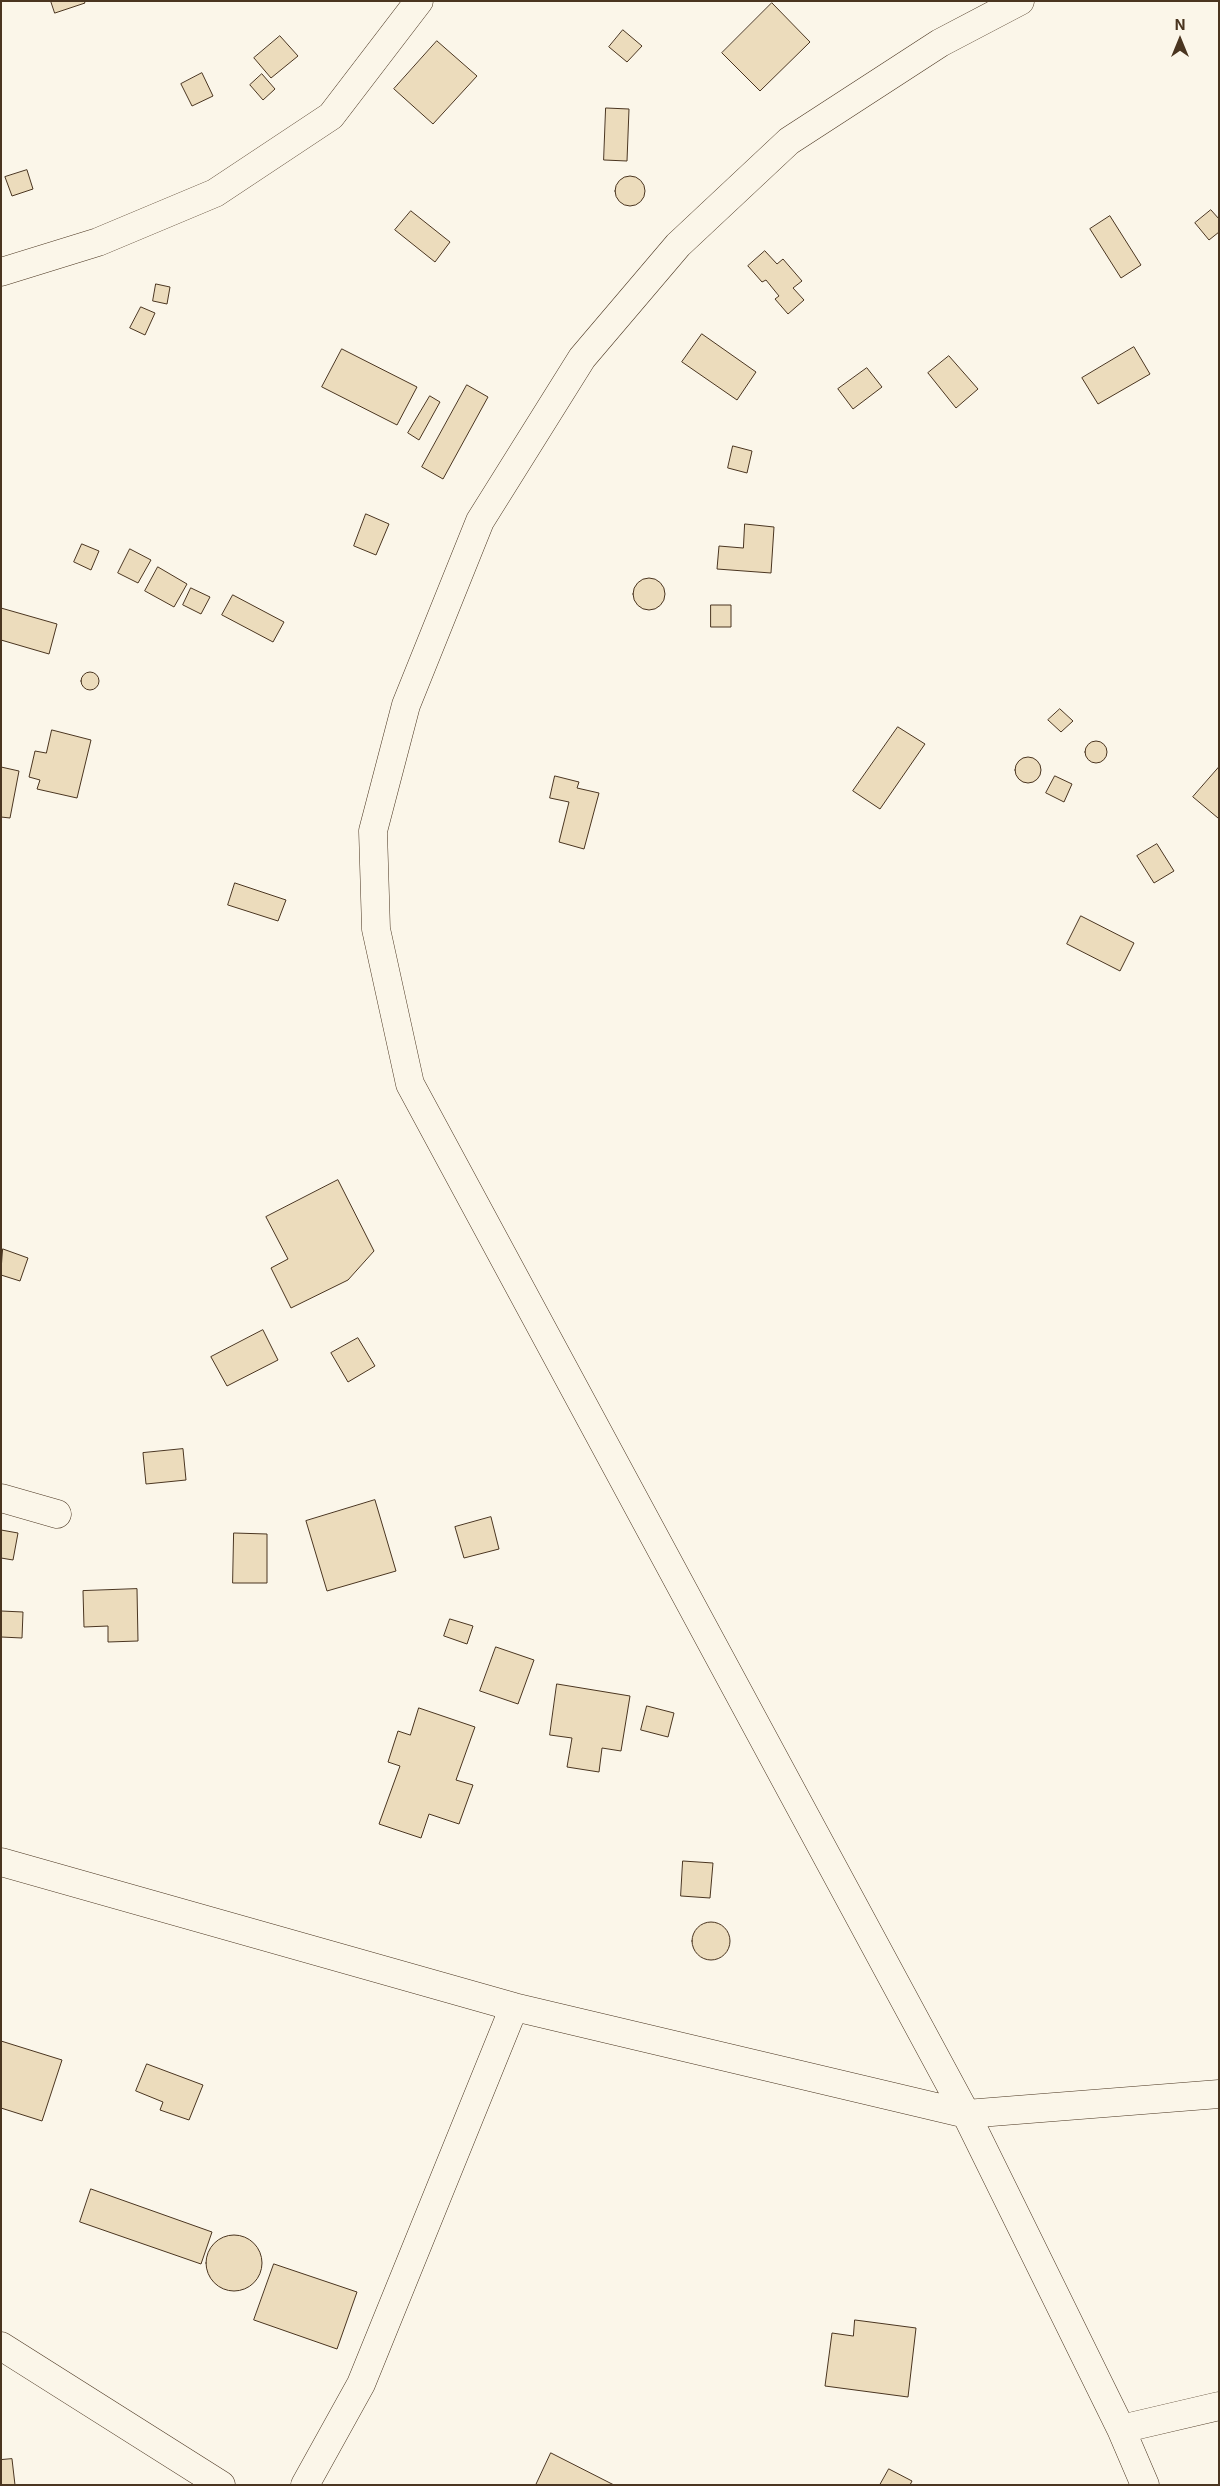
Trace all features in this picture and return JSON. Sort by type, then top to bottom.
[{"type":"street","points":[[1,272],[98,242],[214,194],[331,116],[419,1]]},
{"type":"street","points":[[1020,1],[940,43],[789,141],[678,245],[582,358],[480,521],[406,705],[373,831],[376,929],[410,1084],[966,2114],[1121,2429],[1145,2485]]},
{"type":"street","points":[[1,1498],[57,1514]]},
{"type":"street","points":[[1,1862],[514,2007],[966,2114],[1219,2094]]},
{"type":"street","points":[[305,2485],[360,2384],[514,2007]]},
{"type":"street","points":[[1,2346],[221,2485]]},
{"type":"street","points":[[1121,2429],[1219,2406]]},
{"type":"building","points":[[51,1],[84,1],[85,3],[55,13]]},
{"type":"building","points":[[772,3],[810,42],[760,91],[722,53]]},
{"type":"building","points":[[623,30],[642,46],[627,62],[609,47]]},
{"type":"building","points":[[280,36],[298,56],[271,78],[254,58]]},
{"type":"building","points":[[437,41],[477,76],[433,124],[394,89]]},
{"type":"building","points":[[202,73],[213,96],[192,106],[181,84]]},
{"type":"building","points":[[262,74],[275,89],[263,100],[250,85]]},
{"type":"building","points":[[606,108],[629,109],[627,161],[604,160]]},
{"type":"building","points":[[27,170],[33,189],[12,196],[5,177]]},
{"type":"building","points":[[630,176],[636,177],[644,185],[644,197],[636,205],[630,206],[624,205],[616,197],[615,191],[616,185],[624,177]]},
{"type":"building","points":[[1211,210],[1219,219],[1219,232],[1209,240],[1195,223]]},
{"type":"building","points":[[411,211],[450,242],[435,262],[395,230]]},
{"type":"building","points":[[1110,216],[1141,265],[1121,278],[1090,229]]},
{"type":"building","points":[[765,251],[777,264],[783,259],[802,281],[793,288],[804,300],[788,314],[775,299],[779,296],[766,280],[762,282],[748,266]]},
{"type":"building","points":[[156,284],[170,287],[167,304],[153,301]]},
{"type":"building","points":[[141,307],[155,313],[145,335],[130,328]]},
{"type":"building","points":[[702,334],[756,372],[737,400],[682,362]]},
{"type":"building","points":[[1134,347],[1150,374],[1098,404],[1082,378]]},
{"type":"building","points":[[342,349],[417,387],[397,425],[322,387]]},
{"type":"building","points":[[949,356],[978,389],[956,408],[928,373]]},
{"type":"building","points":[[867,368],[882,387],[853,409],[838,389]]},
{"type":"building","points":[[467,385],[488,397],[443,479],[422,467]]},
{"type":"building","points":[[430,396],[440,402],[419,440],[408,433]]},
{"type":"building","points":[[733,446],[752,451],[747,473],[728,468]]},
{"type":"building","points":[[366,514],[389,524],[376,555],[354,546]]},
{"type":"building","points":[[745,524],[774,527],[771,573],[717,569],[719,546],[743,548]]},
{"type":"building","points":[[82,544],[99,551],[91,570],[74,562]]},
{"type":"building","points":[[130,549],[151,560],[138,583],[118,573]]},
{"type":"building","points":[[158,567],[187,584],[174,607],[145,591]]},
{"type":"building","points":[[649,578],[655,579],[660,583],[664,588],[664,600],[660,605],[655,609],[649,610],[643,609],[638,605],[634,600],[633,594],[634,588],[638,583],[643,579]]},
{"type":"building","points":[[191,588],[210,597],[201,614],[183,605]]},
{"type":"building","points":[[233,595],[284,622],[273,642],[222,615]]},
{"type":"building","points":[[711,605],[731,605],[731,627],[711,627]]},
{"type":"building","points":[[1,608],[57,624],[49,654],[1,640]]},
{"type":"building","points":[[90,672],[96,675],[99,681],[96,687],[90,690],[84,687],[81,681],[84,675]]},
{"type":"building","points":[[1060,709],[1073,721],[1061,732],[1048,720]]},
{"type":"building","points":[[898,727],[925,744],[880,809],[853,791]]},
{"type":"building","points":[[52,730],[91,740],[77,798],[37,789],[40,780],[29,777],[35,751],[46,753]]},
{"type":"building","points":[[1096,741],[1104,744],[1107,752],[1104,760],[1096,763],[1088,760],[1085,752],[1088,744]]},
{"type":"building","points":[[1028,757],[1038,760],[1041,770],[1038,780],[1028,783],[1018,780],[1015,770],[1018,760]]},
{"type":"building","points":[[1,767],[19,771],[10,818],[1,817]]},
{"type":"building","points":[[1219,767],[1219,817],[1218,818],[1193,797]]},
{"type":"building","points":[[555,776],[579,782],[577,788],[599,793],[584,849],[559,842],[569,802],[550,798]]},
{"type":"building","points":[[1055,776],[1072,784],[1064,802],[1046,793]]},
{"type":"building","points":[[1157,844],[1174,871],[1154,883],[1137,856]]},
{"type":"building","points":[[235,883],[286,900],[278,921],[228,905]]},
{"type":"building","points":[[1081,916],[1134,943],[1120,971],[1067,944]]},
{"type":"building","points":[[338,1180],[374,1251],[348,1280],[291,1308],[271,1268],[288,1259],[266,1217]]},
{"type":"building","points":[[3,1249],[28,1258],[20,1281],[1,1275]]},
{"type":"building","points":[[263,1330],[278,1360],[227,1386],[211,1357]]},
{"type":"building","points":[[358,1338],[375,1366],[348,1382],[331,1353]]},
{"type":"building","points":[[183,1449],[186,1480],[146,1484],[143,1453]]},
{"type":"building","points":[[375,1500],[396,1571],[327,1591],[306,1521]]},
{"type":"building","points":[[491,1517],[499,1549],[464,1558],[455,1527]]},
{"type":"building","points":[[1,1530],[18,1533],[13,1560],[1,1558]]},
{"type":"building","points":[[234,1533],[267,1534],[267,1583],[233,1583]]},
{"type":"building","points":[[137,1589],[138,1641],[108,1642],[108,1626],[84,1627],[83,1591]]},
{"type":"building","points":[[1,1611],[23,1612],[22,1638],[1,1637]]},
{"type":"building","points":[[450,1619],[473,1626],[467,1644],[444,1636]]},
{"type":"building","points":[[496,1647],[534,1660],[518,1704],[480,1691]]},
{"type":"building","points":[[557,1684],[630,1696],[621,1751],[602,1748],[599,1772],[567,1767],[572,1738],[550,1735]]},
{"type":"building","points":[[647,1706],[674,1713],[668,1737],[641,1730]]},
{"type":"building","points":[[419,1708],[475,1727],[456,1780],[473,1785],[459,1824],[429,1814],[421,1838],[379,1824],[400,1766],[388,1762],[398,1731],[410,1735]]},
{"type":"building","points":[[683,1861],[713,1863],[710,1898],[681,1896]]},
{"type":"building","points":[[711,1922],[725,1927],[730,1941],[725,1955],[711,1960],[697,1955],[692,1941],[697,1927]]},
{"type":"building","points":[[1,2041],[62,2060],[42,2121],[1,2108]]},
{"type":"building","points":[[147,2064],[203,2085],[189,2120],[160,2110],[163,2102],[136,2091]]},
{"type":"building","points":[[91,2189],[212,2232],[201,2264],[80,2222]]},
{"type":"building","points":[[234,2235],[245,2237],[254,2243],[260,2252],[262,2263],[260,2274],[254,2283],[245,2289],[234,2291],[223,2289],[214,2283],[208,2274],[206,2263],[208,2252],[214,2243],[223,2237]]},
{"type":"building","points":[[274,2264],[357,2292],[337,2349],[254,2320]]},
{"type":"building","points":[[855,2320],[916,2328],[908,2397],[825,2386],[832,2333],[853,2336]]},
{"type":"building","points":[[551,2453],[614,2485],[536,2485]]},
{"type":"building","points":[[12,2459],[15,2485],[1,2485],[1,2460]]},
{"type":"building","points":[[889,2469],[912,2481],[910,2485],[880,2485]]}]
